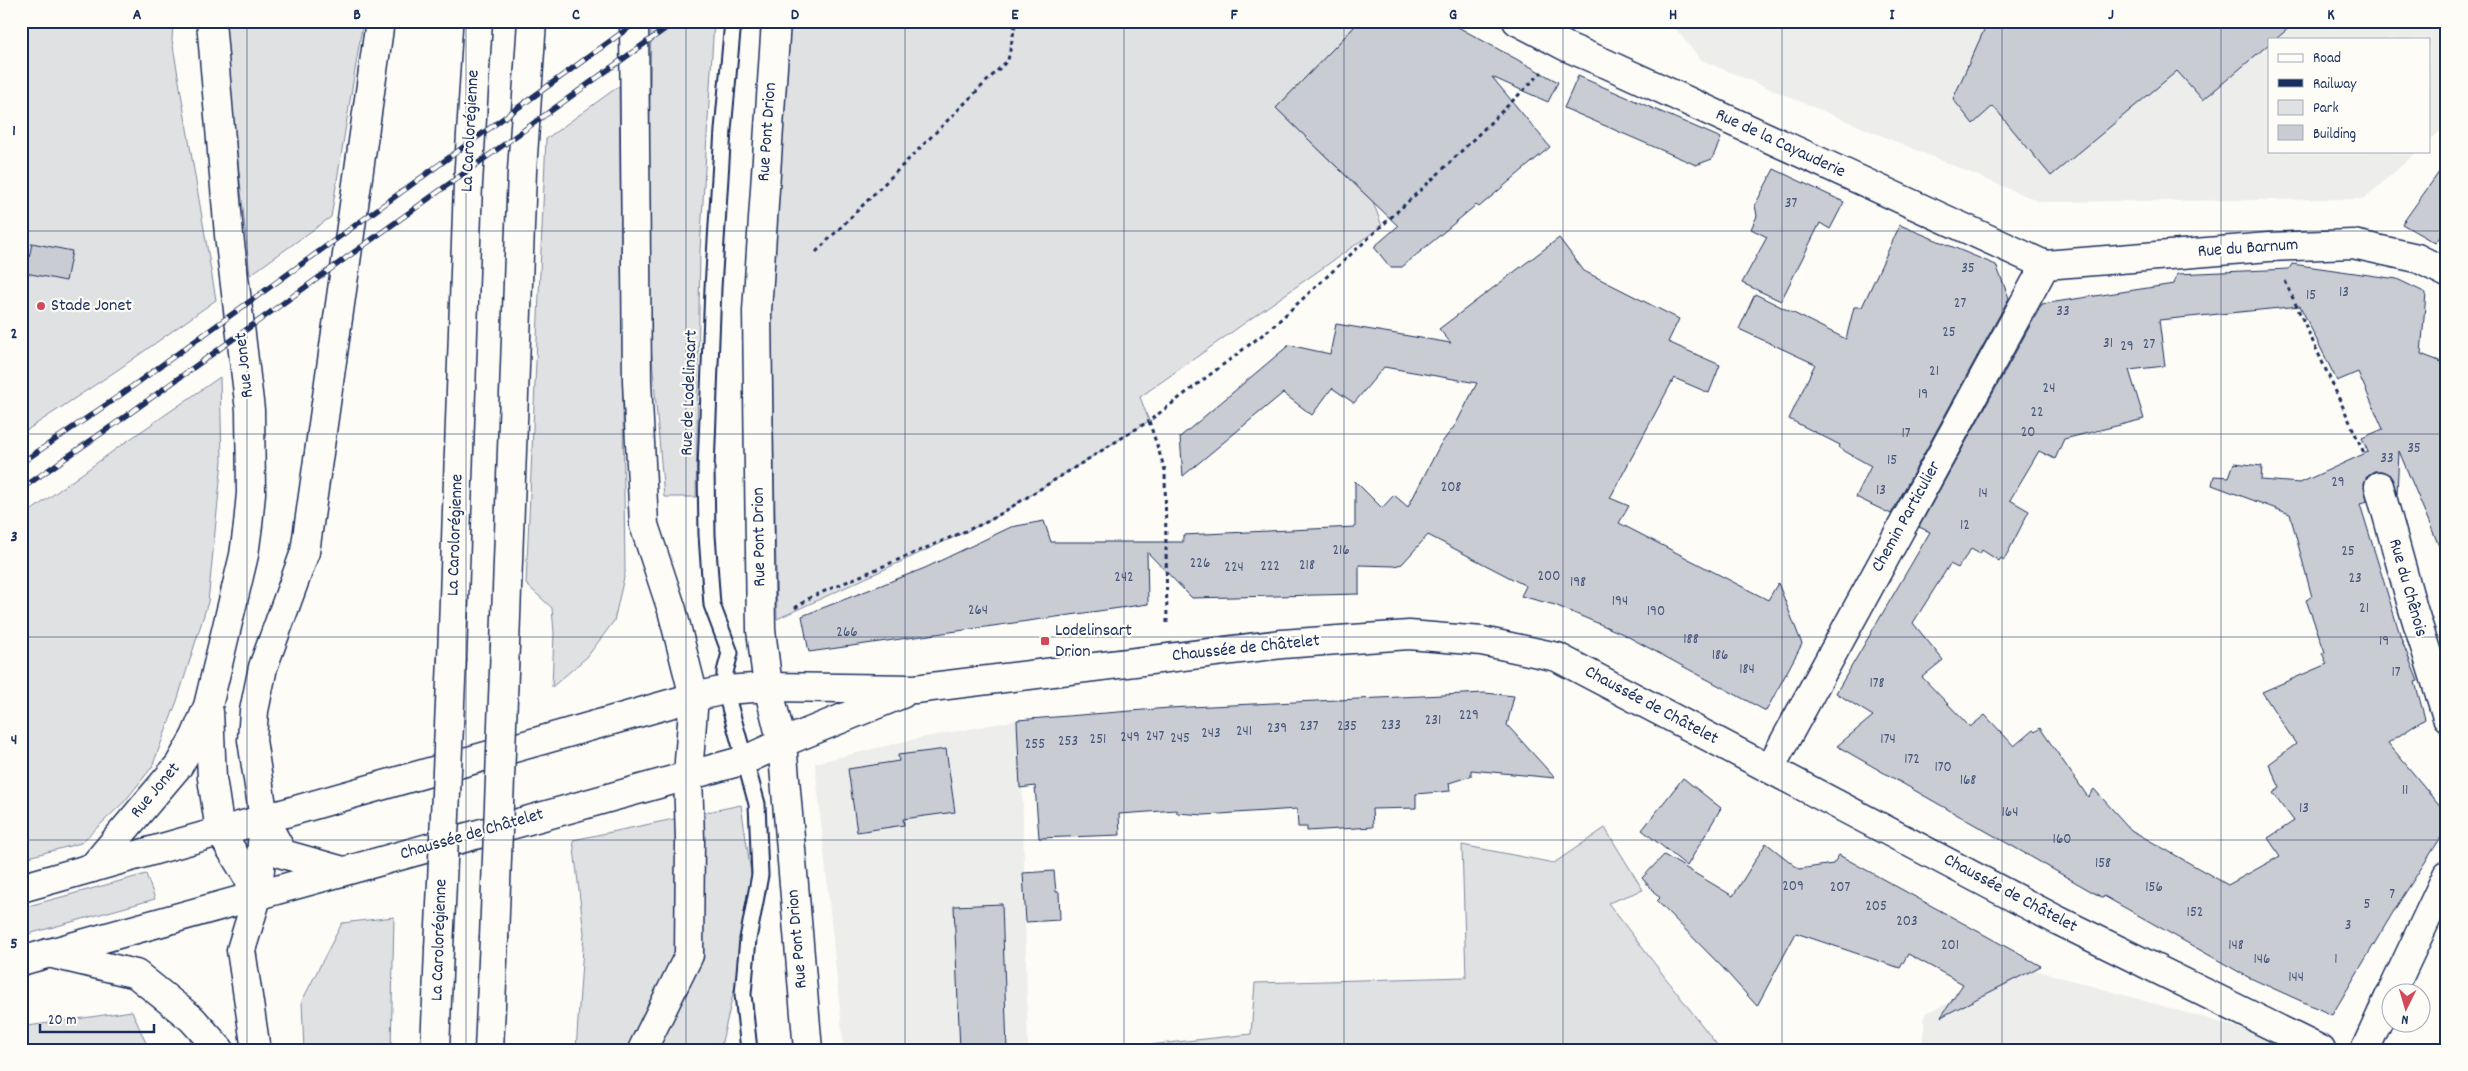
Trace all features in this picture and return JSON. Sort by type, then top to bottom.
[{"type":"main road","name":"Rue Jonet","points":[[92,868],[179,765],[195,736],[208,706],[244,555],[250,501],[251,439],[229,235],[211,21]]},
{"type":"main road","points":[[256,1050],[241,950],[258,894],[264,819],[252,740],[254,711],[263,667],[305,552],[380,21]]},
{"type":"main road","name":"La Carolorégienne","points":[[435,1050],[452,659],[468,183],[478,21]]},
{"type":"main road","points":[[489,1050],[522,171],[532,21]]},
{"type":"main road","points":[[634,21],[637,381],[644,525],[672,610],[694,697],[688,774],[690,840],[689,955],[642,1050]]},
{"type":"main road","name":"Rue Pont Drion","points":[[776,21],[756,311],[761,630],[768,687],[782,742],[808,1050]]},
{"type":"main road","name":"Rue de la Cayauderie","points":[[1517,21],[1566,47],[1607,64],[2045,265]]},
{"type":"main road","name":"Rue du Barnum","points":[[2045,265],[2269,247],[2352,244],[2417,258],[2447,273]]},
{"type":"main road","name":"Chemin Particulier","points":[[1770,768],[2045,265]]},
{"type":"main road","name":"Rue du Chênois","points":[[2379,486],[2413,609],[2447,717]]},
{"type":"main road","name":"Chaussée de Châtelet","points":[[21,888],[694,697],[726,690],[768,687],[915,689],[1168,656],[1282,644],[1409,635],[1482,641],[1557,657],[2057,920],[2321,1050]]},
{"type":"main road","name":"Chaussée de Châtelet","points":[[21,961],[688,774],[745,760],[782,742],[915,689]]},
{"type":"main road","name":"Rue Jonet","points":[[208,706],[212,778],[220,831],[258,894]]},
{"type":"main road","points":[[264,819],[282,854],[343,871]]},
{"type":"main road","points":[[2396,984],[2447,875]]},
{"type":"main road","points":[[48,953],[136,974],[192,1019],[220,1050]]},
{"type":"main road","points":[[2365,1050],[2380,1018]]},
{"type":"lane","name":"Rue de Lodelinsart","points":[[733,21],[723,130],[713,288],[706,468],[707,535],[712,604],[730,653],[725,672],[726,690],[745,760]]},
{"type":"lane","name":"Rue Pont Drion","points":[[745,760],[757,804],[760,875],[748,939],[743,994],[749,1050]]},
{"type":"path","points":[[816,252],[1008,60],[1016,21]]},
{"type":"path","points":[[761,630],[811,597],[990,521],[1149,421],[1270,329],[1439,173],[1566,47]]},
{"type":"path","points":[[2269,247],[2379,486]]},
{"type":"path","points":[[1149,421],[1165,470],[1168,656]]},
{"type":"shaded area","points":[[1669,21],[2447,21],[2447,125],[2430,140],[2430,38],[2268,38],[2268,152],[2417,152],[2364,199],[2040,202],[1701,60]]},
{"type":"shaded area","points":[[1017,720],[1022,774],[1028,1050],[844,1050],[815,763],[910,740]]},
{"type":"shaded area","points":[[2032,969],[2318,1050],[1922,1050],[1925,1013]]},
{"type":"green space","points":[[21,21],[173,21],[172,40],[216,300],[119,369],[21,434]]},
{"type":"green space","points":[[223,21],[363,21],[331,217],[250,275]]},
{"type":"green space","points":[[651,21],[714,21],[700,250],[696,497],[664,497],[647,300]]},
{"type":"green space","points":[[787,21],[1360,21],[1276,108],[1373,202],[1382,226],[1140,397],[1149,421],[989,521],[777,619],[768,138]]},
{"type":"green space","points":[[619,86],[625,573],[614,621],[587,657],[552,687],[554,633],[552,608],[526,584],[546,139]]},
{"type":"green space","points":[[220,377],[222,461],[208,602],[177,701],[152,767],[125,801],[81,843],[21,859],[21,518],[120,446]]},
{"type":"green space","points":[[741,805],[755,901],[720,1050],[576,1050],[584,933],[573,840]]},
{"type":"green space","points":[[1605,828],[1643,890],[1608,903],[1721,1050],[1103,1050],[1251,1034],[1255,983],[1466,977],[1462,845],[1554,863]]},
{"type":"green space","points":[[146,874],[155,899],[21,936],[21,908]]},
{"type":"green space","points":[[394,917],[391,1050],[304,1050],[302,1001],[342,923]]},
{"type":"green space","points":[[132,1011],[149,1050],[21,1050],[21,1027]]},
{"type":"building","points":[[1360,21],[1447,21],[1558,82],[1548,102],[1492,77],[1550,147],[1479,207],[1476,205],[1402,267],[1390,267],[1374,247],[1398,226],[1276,108]]},
{"type":"building","points":[[1988,21],[2297,21],[2277,38],[2268,38],[2268,45],[2203,100],[2177,71],[2051,176],[1993,106],[1973,124],[1953,99]]},
{"type":"building","points":[[1578,76],[1721,138],[1712,159],[1696,165],[1564,108]]},
{"type":"building","points":[[2447,161],[2447,228],[2435,243],[2402,224]]},
{"type":"building","points":[[1774,169],[1844,202],[1830,229],[1820,223],[1781,301],[1742,283],[1767,237],[1751,229],[1757,216],[1755,205]]},
{"type":"building","points":[[1900,225],[1996,265],[2009,298],[1891,514],[1856,497],[1871,466],[1839,448],[1840,445],[1789,419],[1815,364],[1739,329],[1755,294],[1846,339],[1854,307],[1862,307]]},
{"type":"building","points":[[1559,238],[1584,271],[1679,319],[1668,342],[1720,365],[1709,393],[1674,378],[1610,498],[1629,506],[1619,523],[1768,600],[1778,583],[1802,644],[1766,711],[1623,634],[1555,605],[1521,596],[1526,586],[1428,535],[1402,564],[1394,566],[1359,565],[1359,594],[1192,598],[1147,552],[1148,604],[809,652],[802,616],[925,568],[1011,527],[1044,521],[1051,542],[1183,542],[1183,535],[1355,527],[1355,481],[1382,508],[1394,495],[1408,507],[1440,445],[1456,424],[1477,383],[1384,367],[1354,403],[1332,388],[1312,415],[1283,393],[1183,476],[1180,437],[1289,345],[1330,354],[1336,324],[1451,343],[1439,329]]},
{"type":"building","points":[[32,243],[72,251],[66,281],[26,273]]},
{"type":"building","points":[[2292,264],[2397,279],[2426,293],[2421,354],[2447,364],[2447,565],[2399,451],[2397,494],[2390,475],[2382,471],[2374,471],[2368,475],[2364,483],[2367,501],[2360,504],[2402,641],[2418,681],[2415,682],[2425,719],[2388,743],[2447,814],[2447,828],[2395,909],[2332,1015],[2248,977],[2104,896],[2103,898],[1837,746],[1873,716],[1836,693],[1930,532],[1919,527],[2042,304],[2174,284],[2177,274],[2289,269]],"holes":[[[2300,306],[2337,381],[2358,372],[2383,429],[2362,438],[2368,452],[2300,483],[2261,480],[2262,466],[2234,463],[2229,477],[2214,476],[2212,485],[2290,514],[2312,597],[2306,600],[2325,652],[2322,653],[2327,664],[2262,692],[2296,744],[2269,764],[2280,788],[2273,793],[2294,821],[2268,838],[2280,856],[2228,885],[2131,830],[2094,789],[2088,797],[2040,728],[2035,732],[2033,730],[2014,746],[1985,715],[1970,727],[1922,677],[1943,660],[1913,623],[1950,564],[1958,568],[1971,549],[1980,554],[1982,550],[1999,561],[2001,558],[2004,560],[2029,511],[2010,500],[2039,451],[2055,459],[2064,439],[2144,419],[2129,370],[2165,366],[2159,320]]]},
{"type":"building","points":[[1485,693],[1514,696],[1507,725],[1555,778],[1471,770],[1471,776],[1449,783],[1450,791],[1416,794],[1416,808],[1372,809],[1373,827],[1307,831],[1307,827],[1298,827],[1297,809],[1204,815],[1177,813],[1177,810],[1119,814],[1120,835],[1039,838],[1035,786],[1020,788],[1017,720],[1169,708]]},
{"type":"building","points":[[946,749],[955,812],[903,819],[904,825],[857,832],[848,769],[899,761],[898,755]]},
{"type":"building","points":[[1683,778],[1721,808],[1687,866],[1642,830]]},
{"type":"building","points":[[1766,843],[1799,869],[1833,864],[1839,855],[2041,966],[1941,1017],[1963,984],[1908,954],[1900,968],[1796,933],[1757,1006],[1722,967],[1657,901],[1660,898],[1642,878],[1664,855],[1733,896]]},
{"type":"building","points":[[1054,871],[1056,892],[1059,892],[1060,920],[1026,922],[1023,873]]},
{"type":"building","points":[[1002,904],[1007,1050],[960,1050],[954,906]]},
{"type":"railway","points":[[21,463],[119,396],[638,21]]},
{"type":"railway","points":[[21,489],[119,421],[676,21]]},
{"type":"place","name":"Stade Jonet","points":[[41,306]]},
{"type":"place","name":"Lodelinsart Drion","points":[[1045,641]]}]
